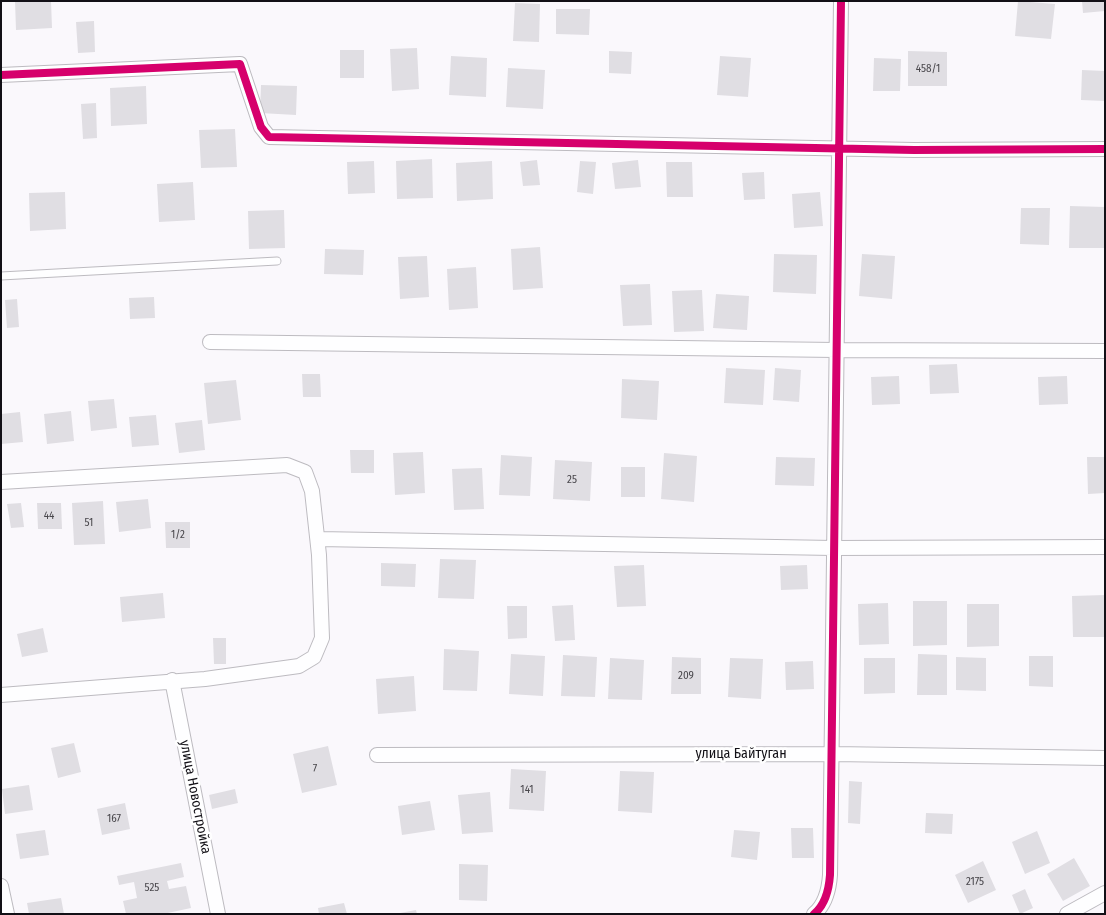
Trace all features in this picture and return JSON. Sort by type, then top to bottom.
[{"type":"street","points":[[814,914],[824,900],[829,887],[833,754],[833,548],[841,1]]},
{"type":"street","points":[[1,75],[240,64],[261,127],[269,137],[840,149],[1105,149]]},
{"type":"street","points":[[210,342],[836,350],[1105,350]]},
{"type":"street","points":[[1,482],[288,465],[305,472],[312,491],[318,539],[322,638],[314,656],[299,666],[206,679],[172,680],[1,695]]},
{"type":"street","points":[[318,539],[833,548],[1105,547]]},
{"type":"street","name":"улица Новостройка","points":[[172,680],[218,914]]},
{"type":"street","name":"улица Байтуган","points":[[377,755],[833,754],[1105,758]]},
{"type":"street","points":[[1,886],[7,914]]},
{"type":"street","points":[[1067,914],[1105,893]]},
{"type":"lane","points":[[1,276],[277,261]]},
{"type":"building","points":[[15,1],[51,1],[52,28],[16,30]]},
{"type":"building","points":[[1018,1],[1055,4],[1051,39],[1015,36]]},
{"type":"building","points":[[1082,1],[1105,1],[1105,11],[1083,13]]},
{"type":"building","points":[[515,3],[540,4],[539,42],[513,41]]},
{"type":"building","points":[[556,9],[590,9],[589,35],[556,34]]},
{"type":"building","points":[[94,21],[95,52],[78,53],[76,22]]},
{"type":"building","points":[[417,48],[419,89],[392,91],[390,49]]},
{"type":"building","points":[[340,50],[364,50],[364,78],[340,78]]},
{"type":"building","points":[[609,51],[632,52],[631,74],[609,73]]},
{"type":"building","points":[[908,51],[947,52],[947,86],[908,86]]},
{"type":"building","points":[[451,56],[487,58],[486,97],[449,95]]},
{"type":"building","points":[[720,56],[751,58],[748,97],[717,95]]},
{"type":"building","points":[[874,58],[901,59],[900,91],[873,91]]},
{"type":"building","points":[[508,68],[545,70],[543,109],[506,107]]},
{"type":"building","points":[[1082,70],[1105,71],[1105,101],[1081,100]]},
{"type":"building","points":[[261,85],[297,86],[296,115],[260,113]]},
{"type":"building","points":[[146,86],[147,124],[111,126],[110,88]]},
{"type":"building","points":[[96,103],[97,138],[83,139],[81,104]]},
{"type":"building","points":[[235,129],[237,167],[201,168],[199,130]]},
{"type":"building","points":[[432,159],[433,198],[397,199],[396,161]]},
{"type":"building","points":[[537,160],[540,185],[523,186],[520,162]]},
{"type":"building","points":[[638,160],[641,187],[615,189],[612,163]]},
{"type":"building","points":[[374,161],[375,193],[348,194],[347,162]]},
{"type":"building","points":[[492,161],[493,199],[457,201],[456,163]]},
{"type":"building","points":[[580,161],[596,162],[593,194],[577,192]]},
{"type":"building","points":[[666,162],[692,162],[693,197],[667,197]]},
{"type":"building","points":[[764,172],[765,199],[744,200],[742,173]]},
{"type":"building","points":[[193,182],[195,220],[159,222],[157,184]]},
{"type":"building","points":[[65,192],[66,229],[30,231],[29,193]]},
{"type":"building","points":[[820,192],[823,226],[794,228],[792,194]]},
{"type":"building","points":[[1070,206],[1105,207],[1105,248],[1069,248]]},
{"type":"building","points":[[1021,208],[1050,208],[1049,245],[1020,244]]},
{"type":"building","points":[[284,210],[285,248],[249,249],[248,211]]},
{"type":"building","points":[[540,247],[543,288],[513,290],[511,249]]},
{"type":"building","points":[[325,249],[364,250],[363,275],[324,274]]},
{"type":"building","points":[[774,254],[817,255],[816,294],[773,292]]},
{"type":"building","points":[[862,254],[895,256],[892,299],[859,296]]},
{"type":"building","points":[[427,256],[429,297],[400,299],[398,257]]},
{"type":"building","points":[[476,267],[478,308],[449,310],[447,269]]},
{"type":"building","points":[[650,284],[652,325],[623,326],[620,285]]},
{"type":"building","points":[[702,290],[704,331],[674,332],[672,291]]},
{"type":"building","points":[[716,294],[749,296],[747,330],[713,328]]},
{"type":"building","points":[[154,297],[155,318],[130,319],[129,298]]},
{"type":"building","points":[[17,299],[19,327],[7,328],[5,300]]},
{"type":"building","points":[[957,364],[959,393],[930,394],[929,365]]},
{"type":"building","points":[[726,368],[765,370],[763,405],[724,403]]},
{"type":"building","points":[[775,368],[801,370],[799,402],[773,400]]},
{"type":"building","points":[[302,374],[320,374],[321,397],[303,397]]},
{"type":"building","points":[[899,376],[900,404],[872,405],[871,377]]},
{"type":"building","points":[[1067,376],[1068,404],[1039,405],[1038,377]]},
{"type":"building","points":[[622,379],[659,381],[657,420],[621,418]]},
{"type":"building","points":[[236,380],[241,420],[208,424],[204,383]]},
{"type":"building","points":[[114,399],[117,428],[91,431],[88,401]]},
{"type":"building","points":[[71,411],[74,441],[47,444],[44,414]]},
{"type":"building","points":[[20,412],[23,442],[1,444],[1,414]]},
{"type":"building","points":[[156,415],[159,445],[132,447],[129,417]]},
{"type":"building","points":[[202,420],[205,450],[179,453],[175,423]]},
{"type":"building","points":[[350,450],[374,450],[374,473],[351,473]]},
{"type":"building","points":[[423,452],[425,493],[395,495],[393,453]]},
{"type":"building","points":[[664,453],[697,456],[694,502],[661,499]]},
{"type":"building","points":[[501,455],[532,457],[530,496],[499,495]]},
{"type":"building","points":[[776,457],[815,458],[814,486],[775,485]]},
{"type":"building","points":[[1087,457],[1105,457],[1105,493],[1088,494]]},
{"type":"building","points":[[555,460],[592,462],[590,501],[553,499]]},
{"type":"building","points":[[621,467],[645,467],[645,497],[621,497]]},
{"type":"building","points":[[482,468],[484,509],[454,510],[452,469]]},
{"type":"building","points":[[148,499],[151,528],[119,532],[116,502]]},
{"type":"building","points":[[103,501],[105,544],[74,545],[72,503]]},
{"type":"building","points":[[21,503],[24,527],[11,528],[7,504]]},
{"type":"building","points":[[37,503],[61,503],[62,529],[38,529]]},
{"type":"building","points":[[165,522],[190,522],[190,548],[166,548]]},
{"type":"building","points":[[440,559],[476,560],[474,599],[438,598]]},
{"type":"building","points":[[381,563],[416,564],[415,587],[381,586]]},
{"type":"building","points":[[644,565],[646,606],[617,607],[614,566]]},
{"type":"building","points":[[807,565],[808,589],[781,590],[780,566]]},
{"type":"building","points":[[163,593],[165,618],[122,622],[120,597]]},
{"type":"building","points":[[1105,595],[1105,637],[1073,637],[1072,596]]},
{"type":"building","points":[[913,601],[947,601],[947,645],[913,646]]},
{"type":"building","points":[[888,603],[889,644],[859,645],[858,604]]},
{"type":"building","points":[[967,604],[999,604],[999,646],[967,647]]},
{"type":"building","points":[[573,605],[575,640],[555,641],[552,606]]},
{"type":"building","points":[[507,606],[527,606],[527,638],[508,639]]},
{"type":"building","points":[[43,628],[48,652],[22,657],[17,634]]},
{"type":"building","points":[[213,638],[226,638],[226,664],[214,664]]},
{"type":"building","points":[[444,649],[479,651],[477,691],[443,690]]},
{"type":"building","points":[[511,654],[545,656],[543,696],[509,694]]},
{"type":"building","points":[[918,654],[947,655],[947,695],[917,695]]},
{"type":"building","points":[[563,655],[597,657],[595,697],[561,696]]},
{"type":"building","points":[[1029,656],[1053,656],[1053,687],[1029,686]]},
{"type":"building","points":[[672,657],[701,658],[701,694],[671,694]]},
{"type":"building","points":[[956,657],[986,658],[986,691],[956,690]]},
{"type":"building","points":[[610,658],[644,660],[642,700],[608,699]]},
{"type":"building","points":[[730,658],[763,659],[761,699],[728,697]]},
{"type":"building","points":[[864,658],[895,658],[895,693],[864,694]]},
{"type":"building","points":[[813,661],[814,689],[786,690],[785,662]]},
{"type":"building","points":[[414,676],[416,711],[378,714],[376,679]]},
{"type":"building","points":[[74,743],[81,772],[58,778],[51,748]]},
{"type":"building","points":[[328,746],[337,785],[302,793],[293,754]]},
{"type":"building","points":[[511,769],[546,771],[544,811],[509,809]]},
{"type":"building","points":[[620,771],[654,772],[652,813],[618,811]]},
{"type":"building","points":[[849,781],[862,782],[860,824],[848,823]]},
{"type":"building","points":[[29,785],[33,810],[5,814],[2,789]]},
{"type":"building","points":[[235,789],[238,803],[212,809],[209,795]]},
{"type":"building","points":[[490,792],[493,832],[462,834],[458,795]]},
{"type":"building","points":[[430,801],[435,830],[402,835],[398,806]]},
{"type":"building","points":[[125,803],[130,829],[102,835],[97,809]]},
{"type":"building","points":[[926,813],[953,814],[952,834],[925,833]]},
{"type":"building","points":[[791,828],[813,828],[814,858],[792,858]]},
{"type":"building","points":[[45,830],[49,855],[20,859],[16,834]]},
{"type":"building","points":[[734,830],[760,832],[757,860],[731,857]]},
{"type":"building","points":[[1037,831],[1050,863],[1025,874],[1012,842]]},
{"type":"building","points":[[1074,858],[1090,886],[1063,901],[1047,874]]},
{"type":"building","points":[[983,861],[996,890],[968,903],[955,875]]},
{"type":"building","points":[[181,863],[184,877],[167,881],[169,889],[186,886],[191,908],[163,914],[126,914],[123,901],[137,898],[134,882],[119,885],[117,876]]},
{"type":"building","points":[[459,864],[488,865],[487,901],[459,900]]},
{"type":"building","points":[[1025,889],[1033,908],[1020,914],[1012,895]]},
{"type":"building","points":[[61,898],[64,914],[29,914],[27,903]]},
{"type":"building","points":[[344,903],[347,914],[319,914],[318,908]]},
{"type":"building","points":[[416,910],[417,914],[400,914],[400,913]]},
{"type":"cycle path","points":[[814,914],[826,896],[830,875],[841,1]]},
{"type":"cycle path","points":[[1,75],[240,64],[261,127],[269,137],[914,150],[1105,149]]}]
